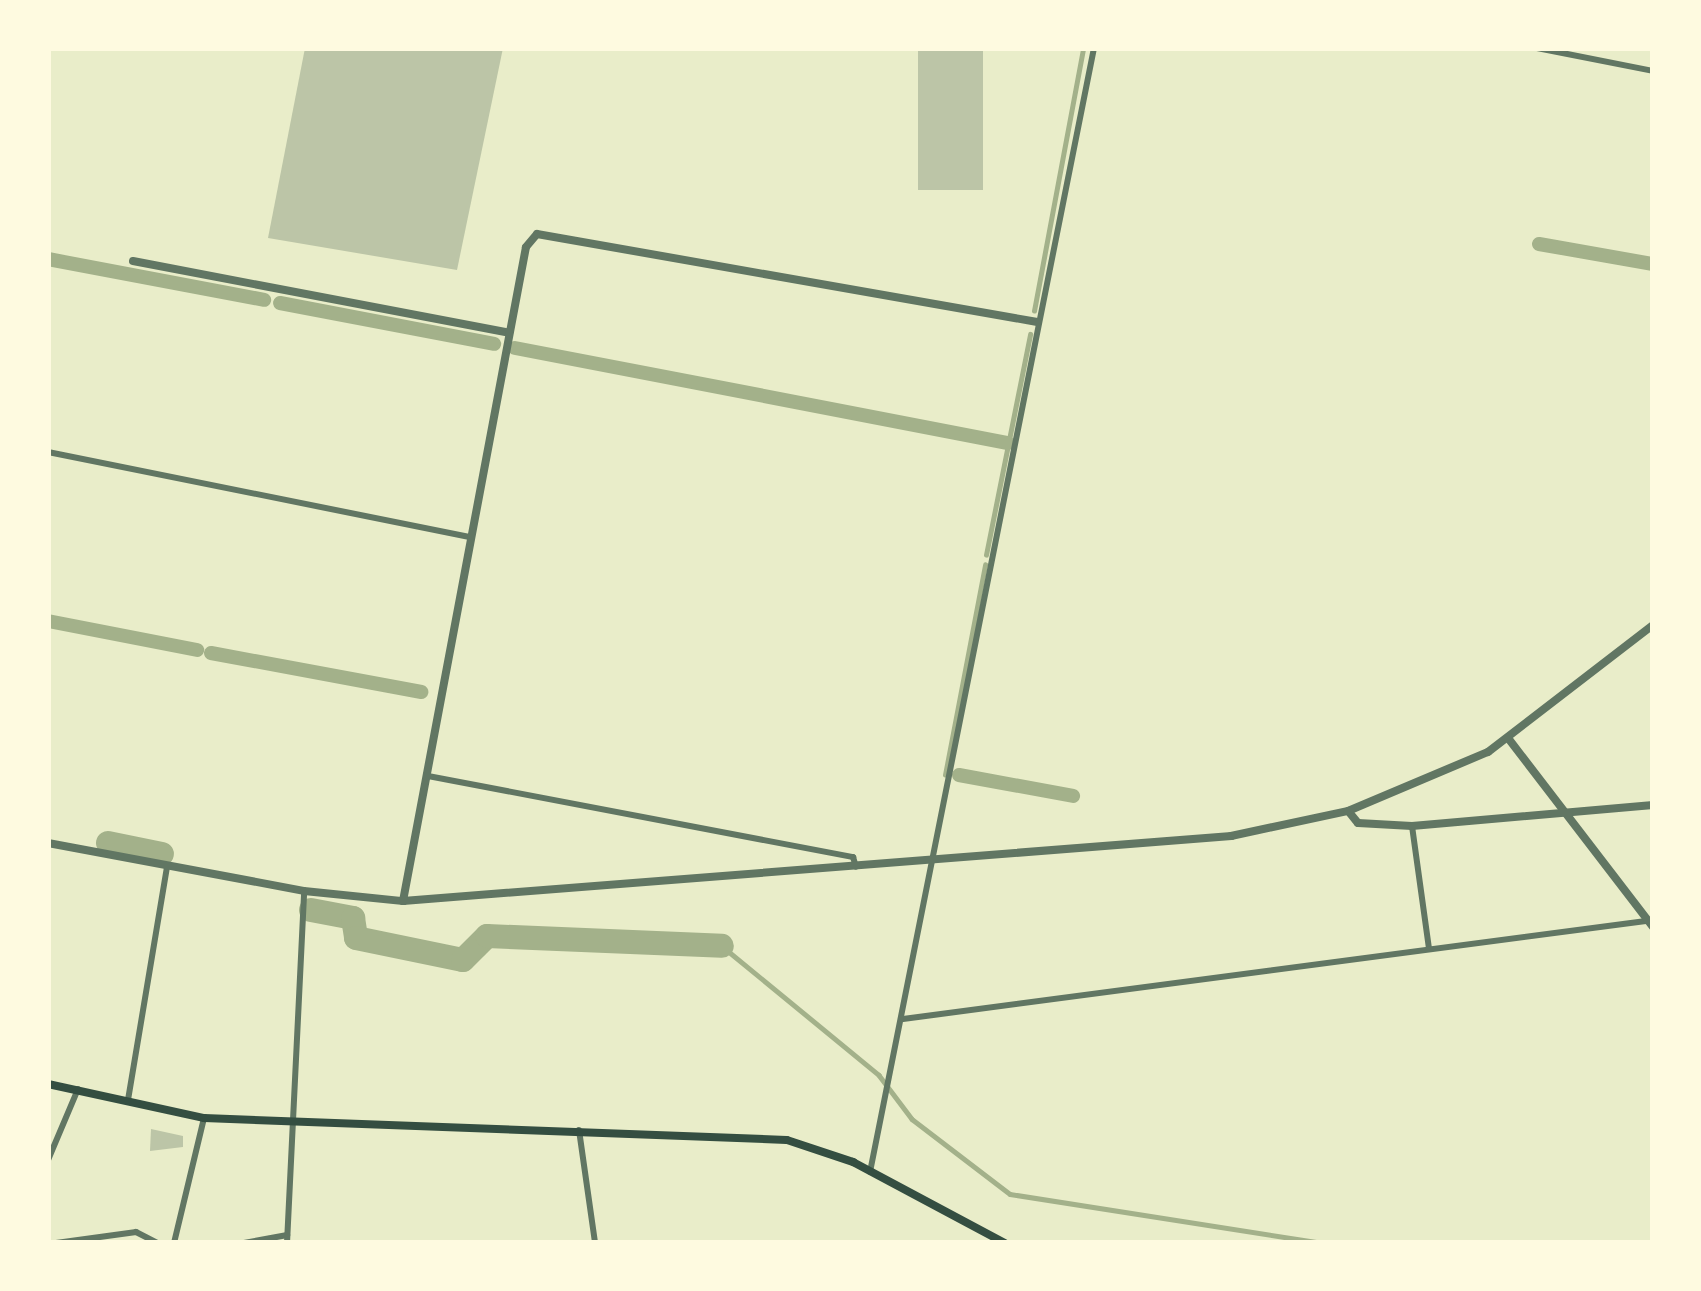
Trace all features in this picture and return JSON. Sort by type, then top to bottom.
[{"type":"main road","points":[[48,1084],[204,1118],[735,1132],[827,1151],[1005,1243]]},
{"type":"street","points":[[870,1172],[1094,48]]},
{"type":"street","points":[[1537,48],[1653,71]]},
{"type":"street","points":[[403,901],[526,247],[554,231],[1037,322]]},
{"type":"street","points":[[133,261],[509,333]]},
{"type":"street","points":[[48,452],[470,537]]},
{"type":"street","points":[[48,843],[304,891],[403,901],[1179,842],[1348,812],[1508,738],[1653,625]]},
{"type":"street","points":[[903,1019],[1651,923],[1508,738]]},
{"type":"street","points":[[424,776],[853,857],[856,867]]},
{"type":"street","points":[[1348,812],[1358,823],[1412,826],[1653,806]]},
{"type":"street","points":[[1412,826],[1429,949]]},
{"type":"street","points":[[128,1104],[167,866]]},
{"type":"street","points":[[244,1243],[288,1239],[298,1123],[304,891]]},
{"type":"street","points":[[48,1160],[61,1141],[78,1089]]},
{"type":"street","points":[[175,1243],[204,1118]]},
{"type":"street","points":[[579,1130],[595,1243]]},
{"type":"street","points":[[48,1140],[61,1141]]},
{"type":"street","points":[[56,1243],[136,1232],[158,1243]]},
{"type":"building","points":[[305,48],[503,48],[457,270],[268,238]]},
{"type":"building","points":[[918,48],[983,48],[983,190],[918,190]]},
{"type":"building","points":[[151,1129],[183,1136],[183,1147],[150,1151]]},
{"type":"waterway","points":[[1034,311],[1083,48]]},
{"type":"waterway","points":[[1539,244],[1653,264]]},
{"type":"waterway","points":[[48,259],[264,300]]},
{"type":"waterway","points":[[280,303],[494,344]]},
{"type":"waterway","points":[[986,555],[1030,334]]},
{"type":"waterway","points":[[515,348],[1008,443]]},
{"type":"waterway","points":[[945,775],[985,565]]},
{"type":"waterway","points":[[48,621],[197,650]]},
{"type":"waterway","points":[[211,653],[421,692]]},
{"type":"waterway","points":[[959,775],[1073,796]]},
{"type":"waterway","points":[[108,843],[162,854]]},
{"type":"waterway","points":[[311,910],[353,918],[356,938],[463,960],[487,936],[722,946]]},
{"type":"waterway","points":[[722,946],[879,1075],[912,1119],[1010,1194],[1322,1243]]}]
